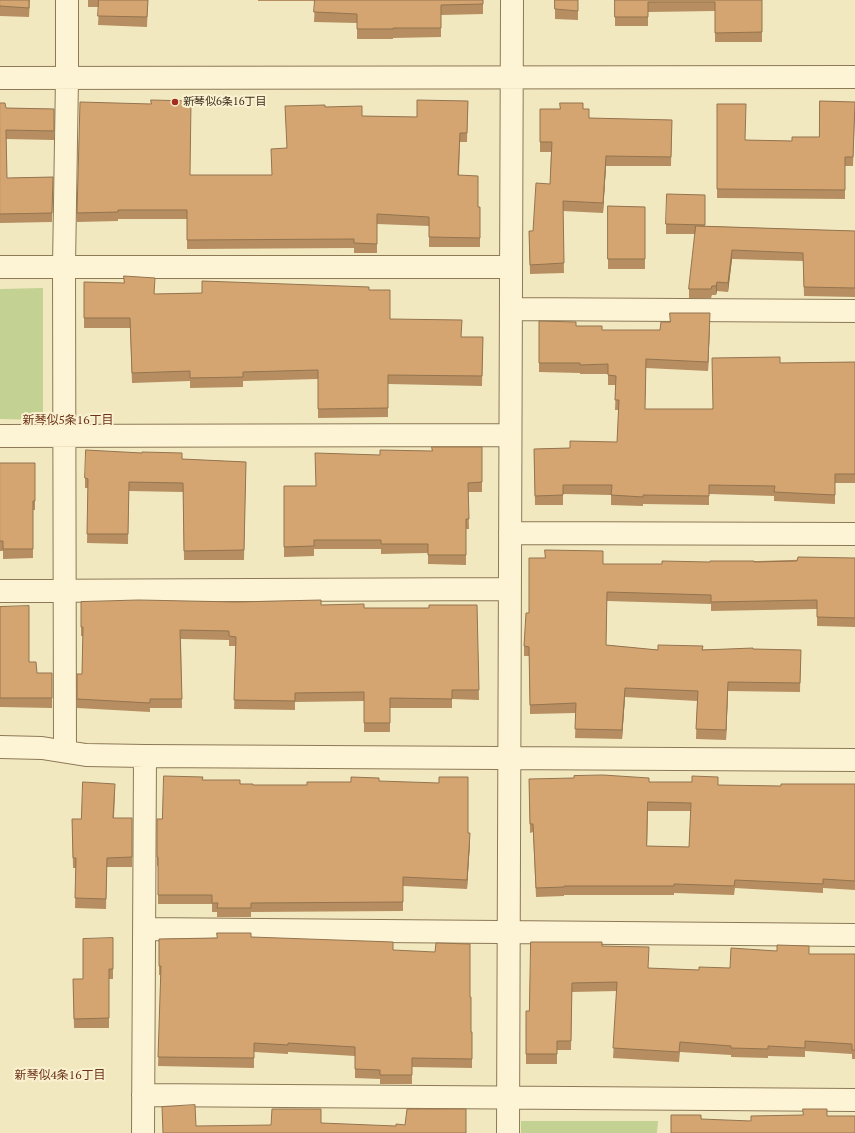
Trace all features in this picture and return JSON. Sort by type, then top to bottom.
[{"type":"street","points":[[65,751],[64,266],[67,0]]},
{"type":"street","points":[[508,1133],[512,0]]},
{"type":"street","points":[[0,78],[855,76]]},
{"type":"street","points":[[0,267],[511,267]]},
{"type":"street","points":[[511,309],[855,311]]},
{"type":"street","points":[[0,436],[510,435]]},
{"type":"street","points":[[510,533],[855,534]]},
{"type":"street","points":[[0,591],[510,589]]},
{"type":"street","points":[[0,747],[42,748],[86,755],[144,756],[855,760]]},
{"type":"street","points":[[143,1133],[144,756]]},
{"type":"street","points":[[144,930],[855,935]]},
{"type":"street","points":[[144,1095],[855,1100]]},
{"type":"green space","points":[[43,288],[43,420],[0,419],[0,289]]},
{"type":"green space","points":[[521,1121],[658,1121],[657,1133],[521,1133]]},
{"type":"building","points":[[0,0],[29,0],[29,8],[0,6]]},
{"type":"building","points":[[99,0],[148,0],[147,17],[98,16]]},
{"type":"building","points":[[315,0],[483,0],[483,4],[441,5],[441,28],[357,29],[357,14],[314,12]]},
{"type":"building","points":[[555,0],[578,0],[578,11],[555,9]]},
{"type":"building","points":[[615,0],[762,0],[762,32],[715,33],[715,2],[648,2],[648,17],[615,17]]},
{"type":"building","points":[[151,100],[191,101],[190,175],[272,175],[271,149],[287,148],[285,106],[362,106],[362,116],[417,117],[417,100],[468,101],[467,133],[460,133],[458,175],[478,176],[480,238],[429,237],[429,217],[377,214],[377,244],[354,243],[354,239],[187,240],[187,210],[118,210],[118,212],[77,213],[80,102],[151,104]]},
{"type":"building","points":[[820,101],[855,102],[853,157],[845,157],[845,190],[717,189],[717,104],[746,104],[745,140],[792,141],[792,137],[819,137]]},
{"type":"building","points":[[0,103],[5,103],[6,108],[54,109],[54,131],[6,130],[7,178],[53,177],[52,213],[0,214]]},
{"type":"building","points":[[560,103],[583,103],[583,109],[589,109],[589,118],[672,120],[671,157],[606,156],[603,203],[563,201],[564,263],[530,265],[529,231],[533,231],[536,183],[550,184],[552,142],[540,142],[540,109],[560,109]]},
{"type":"building","points":[[667,194],[705,195],[705,225],[666,224]]},
{"type":"building","points":[[608,206],[645,207],[645,259],[608,259]]},
{"type":"building","points":[[696,226],[855,231],[855,288],[804,287],[803,253],[732,250],[728,283],[717,282],[716,286],[712,286],[711,289],[689,289]]},
{"type":"building","points":[[124,276],[155,278],[154,294],[202,293],[202,281],[369,287],[369,290],[390,290],[390,319],[462,320],[461,337],[483,337],[482,376],[388,375],[388,408],[318,409],[318,370],[243,372],[243,377],[190,378],[190,371],[132,373],[130,318],[84,318],[84,282],[124,283]]},
{"type":"building","points":[[670,313],[710,313],[708,362],[646,359],[645,409],[713,409],[712,358],[780,357],[780,363],[855,362],[855,474],[835,474],[835,495],[774,492],[775,486],[709,485],[709,496],[643,495],[643,497],[611,495],[612,485],[563,485],[563,495],[535,496],[534,449],[570,448],[570,441],[617,442],[619,400],[615,400],[616,376],[608,375],[608,364],[580,365],[580,363],[539,363],[539,321],[576,322],[576,326],[602,326],[602,330],[660,330],[661,322],[670,322]]},
{"type":"building","points":[[432,447],[482,447],[482,482],[468,483],[469,519],[466,519],[466,555],[428,555],[428,544],[381,544],[381,540],[314,540],[314,546],[284,547],[284,486],[316,486],[315,453],[380,455],[380,450],[432,451]]},
{"type":"building","points":[[86,450],[142,453],[182,453],[182,459],[246,462],[244,550],[184,551],[183,483],[129,482],[128,534],[87,534],[88,479],[85,478]]},
{"type":"building","points":[[0,463],[35,463],[33,549],[3,549],[3,541],[0,541]]},
{"type":"building","points":[[545,550],[603,551],[603,564],[662,564],[662,561],[797,561],[798,557],[855,558],[855,618],[817,617],[817,600],[711,602],[711,595],[607,592],[606,645],[658,650],[658,645],[703,646],[702,650],[753,648],[801,650],[800,683],[728,682],[726,730],[696,729],[698,691],[625,688],[622,730],[575,729],[576,703],[530,705],[529,647],[524,646],[526,613],[529,613],[529,558],[545,558]]},
{"type":"building","points":[[139,600],[236,602],[321,600],[321,605],[364,604],[364,608],[429,608],[429,605],[477,605],[479,690],[452,690],[452,699],[390,698],[390,723],[364,723],[364,692],[295,693],[295,701],[234,700],[236,637],[229,636],[229,631],[180,630],[182,699],[150,699],[150,703],[77,699],[77,674],[82,674],[83,627],[81,627],[81,602]]},
{"type":"building","points":[[29,606],[29,662],[36,662],[37,673],[52,673],[52,698],[0,698],[0,607]]},
{"type":"building","points":[[603,775],[649,778],[649,782],[692,782],[692,776],[718,777],[718,785],[781,786],[781,784],[855,784],[855,881],[823,879],[823,884],[735,880],[734,886],[674,884],[674,886],[564,886],[536,888],[533,824],[530,824],[529,779],[574,778],[574,776]],"holes":[[[648,802],[691,803],[689,847],[647,846]]]},
{"type":"building","points":[[164,776],[203,777],[202,780],[240,780],[240,784],[253,785],[307,785],[307,782],[351,782],[351,777],[379,778],[379,781],[439,783],[439,777],[468,777],[468,833],[470,833],[467,880],[403,877],[403,902],[251,903],[251,908],[217,908],[218,903],[212,903],[212,895],[158,895],[157,819],[162,819]]},
{"type":"building","points":[[83,782],[115,784],[113,818],[132,818],[132,857],[107,858],[106,899],[75,898],[76,858],[73,858],[72,819],[81,819]]},
{"type":"building","points":[[217,933],[251,933],[251,937],[393,942],[393,950],[435,952],[436,943],[470,944],[472,1059],[412,1058],[412,1075],[380,1075],[380,1070],[355,1069],[355,1047],[288,1043],[288,1045],[254,1043],[254,1058],[158,1057],[161,966],[159,966],[159,939],[217,938]]},
{"type":"building","points":[[113,938],[113,969],[109,969],[109,1018],[74,1019],[73,979],[83,979],[83,939]]},
{"type":"building","points":[[531,942],[602,942],[602,946],[649,947],[648,968],[699,970],[699,967],[730,968],[731,948],[777,951],[777,945],[809,946],[809,954],[855,954],[855,1050],[852,1050],[852,1044],[805,1041],[805,1048],[768,1046],[768,1049],[731,1048],[731,1046],[680,1042],[679,1052],[613,1048],[617,982],[572,983],[571,1041],[557,1041],[557,1054],[526,1054],[526,1011],[529,1011]]},
{"type":"building","points":[[195,1105],[196,1126],[271,1125],[272,1109],[321,1109],[321,1123],[396,1126],[396,1124],[405,1125],[407,1109],[466,1109],[466,1133],[163,1133],[162,1107]]},
{"type":"building","points":[[803,1109],[827,1109],[827,1116],[855,1116],[855,1133],[671,1133],[671,1115],[701,1115],[701,1119],[751,1121],[751,1116],[803,1115]]},
{"type":"place","name":"新琴似6条16丁目","points":[[175,102]]},
{"type":"district","name":"新琴似5条16丁目","points":[[68,421]]},
{"type":"district","name":"新琴似4条16丁目","points":[[60,1076]]}]
